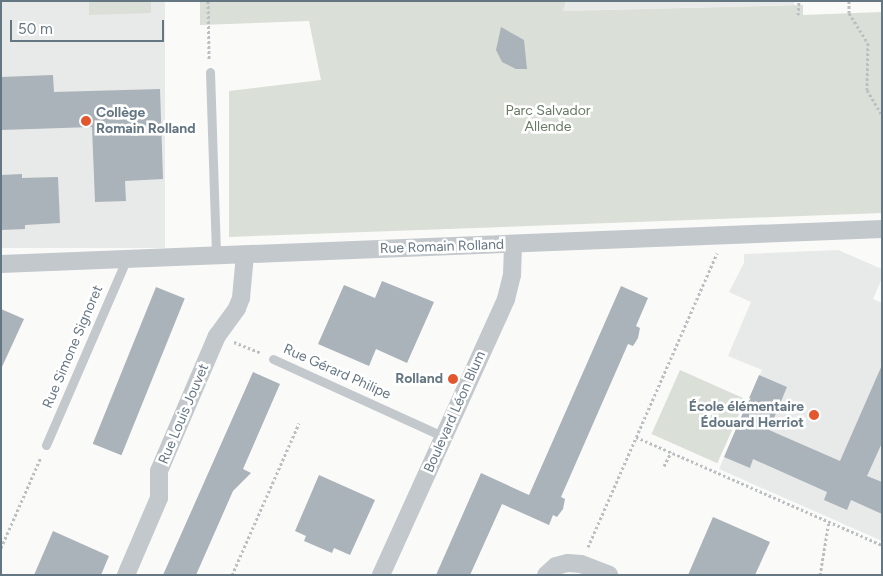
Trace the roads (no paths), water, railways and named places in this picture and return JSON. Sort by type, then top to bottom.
[{"type":"street","name":"Rue Romain Rolland","points":[[1,264],[882,229]]},
{"type":"street","name":"Boulevard Léon Blum","points":[[381,575],[506,299],[512,275],[513,245]]},
{"type":"street","name":"Rue Louis Jouvet","points":[[126,575],[159,498],[158,472],[217,336],[237,308],[241,298],[245,255]]},
{"type":"street","points":[[546,575],[556,566],[568,563],[581,564],[609,575]]},
{"type":"lane","points":[[210,72],[216,256]]},
{"type":"lane","name":"Rue Simone Signoret","points":[[46,445],[126,260]]},
{"type":"lane","name":"Rue Gérard Philipe","points":[[273,358],[444,437]]},
{"type":"place","name":"Collège Romain Rolland","points":[[86,121]]},
{"type":"place","name":"Rolland","points":[[453,379]]},
{"type":"place","name":"École élémentaire Édouard Herriot","points":[[814,415]]},
{"type":"park label","name":"Parc Salvador Allende","points":[[548,120]]}]
